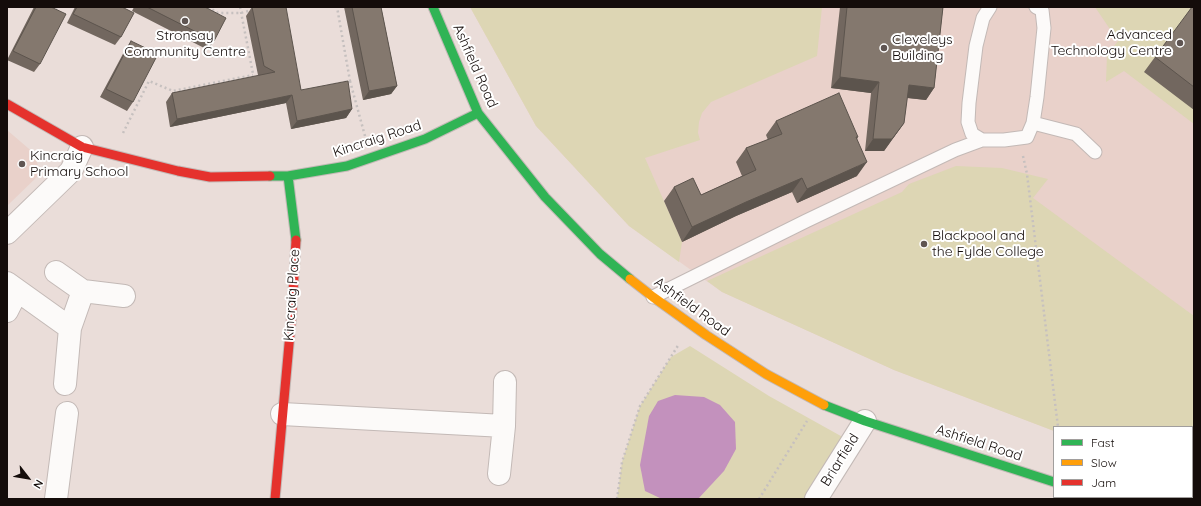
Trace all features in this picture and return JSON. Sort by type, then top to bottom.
[{"type":"street","name":"Ashfield Road","points":[[433,7],[478,113],[545,197],[600,254],[653,297],[691,325],[766,374],[818,402],[865,421],[1053,482]]},
{"type":"street","name":"Kincraig Road","points":[[7,104],[82,147],[178,171],[210,177],[288,176],[347,166],[425,139],[478,113]]},
{"type":"street","points":[[7,233],[71,170],[82,147]]},
{"type":"street","name":"Kincraig Place","points":[[275,499],[292,311],[296,241],[288,176]]},
{"type":"street","points":[[56,272],[83,291],[124,296]]},
{"type":"street","points":[[7,311],[12,287],[70,328]]},
{"type":"street","points":[[65,384],[70,328],[83,291]]},
{"type":"street","points":[[499,474],[504,426],[505,382]]},
{"type":"street","points":[[56,499],[67,413]]},
{"type":"street","points":[[282,414],[504,426]]},
{"type":"street","name":"Briarfield","points":[[816,499],[865,421]]},
{"type":"lane","points":[[982,140],[972,134],[968,122],[968,116],[976,46],[983,18],[990,7]]},
{"type":"lane","points":[[653,297],[955,150],[982,140],[1004,140],[1027,136],[1033,123],[1039,82],[1044,28],[1042,10],[1036,7]]},
{"type":"lane","points":[[1033,123],[1076,134],[1095,152]]},
{"type":"path","points":[[50,7],[57,10],[58,7]]},
{"type":"path","points":[[208,7],[218,13],[253,10]]},
{"type":"path","points":[[240,7],[254,81]]},
{"type":"path","points":[[337,7],[350,81],[371,158]]},
{"type":"path","points":[[112,154],[150,81],[173,91],[253,75]]},
{"type":"path","points":[[327,85],[350,81]]},
{"type":"path","points":[[1018,138],[1027,174],[1058,426]]},
{"type":"path","points":[[617,499],[622,462],[640,406],[691,325]]},
{"type":"path","points":[[758,499],[818,402]]},
{"type":"shaded area","name":"Blackpool and the Fylde College","points":[[470,7],[1194,7],[1194,478],[1193,426],[1053,426],[1053,431],[894,370],[722,292],[629,226],[536,126]]},
{"type":"shaded area","points":[[470,7],[822,7],[817,56],[711,102],[702,113],[699,122],[698,133],[700,140],[645,158],[682,242],[679,262],[629,226],[536,126]]},
{"type":"shaded area","points":[[1095,7],[1194,7],[1194,124],[1124,71],[1106,82],[1107,55],[1118,41]]},
{"type":"shaded area","name":"Kincraig Primary School","points":[[7,130],[35,154],[40,174],[7,206]]},
{"type":"shaded area","points":[[956,166],[1002,168],[1048,179],[1033,198],[1194,316],[1194,478],[1193,426],[1053,426],[1053,431],[894,370],[722,292],[707,281],[902,192],[909,184]]},
{"type":"shaded area","points":[[690,346],[769,396],[848,440],[809,499],[617,499],[622,462],[640,406],[671,357]]},
{"type":"shaded area","points":[[675,395],[704,397],[720,405],[735,422],[736,449],[724,471],[698,499],[662,499],[645,491],[640,465],[649,416],[658,401]]},
{"type":"building","points":[[36,7],[51,7],[66,14],[40,64],[13,51]]},
{"type":"building","points":[[77,7],[122,7],[134,13],[121,37],[73,14]]},
{"type":"building","points":[[147,7],[205,7],[226,18],[214,41]]},
{"type":"building","points":[[252,7],[286,7],[301,90],[348,81],[352,109],[297,121],[292,95],[177,119],[172,93],[275,72],[264,66]]},
{"type":"building","points":[[352,7],[381,7],[397,86],[369,91]]},
{"type":"building","name":"Cleveleys Building","points":[[847,7],[943,7],[934,88],[909,85],[904,123],[892,139],[873,139],[879,82],[840,77]]},
{"type":"building","name":"Advanced Technology Centre","points":[[1192,7],[1194,7],[1194,87],[1155,57]]},
{"type":"building","points":[[131,41],[158,54],[133,102],[106,89]]},
{"type":"building","points":[[839,93],[867,162],[807,189],[802,178],[692,227],[674,187],[693,178],[701,195],[756,170],[746,148],[782,134],[776,121]]},
{"type":"traffic: fast","points":[[433,7],[478,113],[545,197],[600,254],[630,279]]},
{"type":"traffic: fast","points":[[270,176],[288,176],[347,166],[425,139],[478,113]]},
{"type":"traffic: fast","points":[[288,176],[296,240]]},
{"type":"traffic: fast","points":[[824,405],[865,421],[1053,482]]},
{"type":"traffic: slow","points":[[630,279],[706,335],[766,374],[824,405]]},
{"type":"traffic: jam","points":[[7,104],[82,147],[178,171],[210,177],[270,176]]},
{"type":"traffic: jam","points":[[275,499],[292,311],[296,240]]},
{"type":"place","name":"Stronsay Community Centre","points":[[185,21]]},
{"type":"place","name":"Advanced Technology Centre","points":[[1180,43]]},
{"type":"place","name":"Cleveleys Building","points":[[884,48]]},
{"type":"place","name":"Kincraig Primary School","points":[[22,164]]},
{"type":"place","name":"Blackpool and the Fylde College","points":[[924,244]]}]
